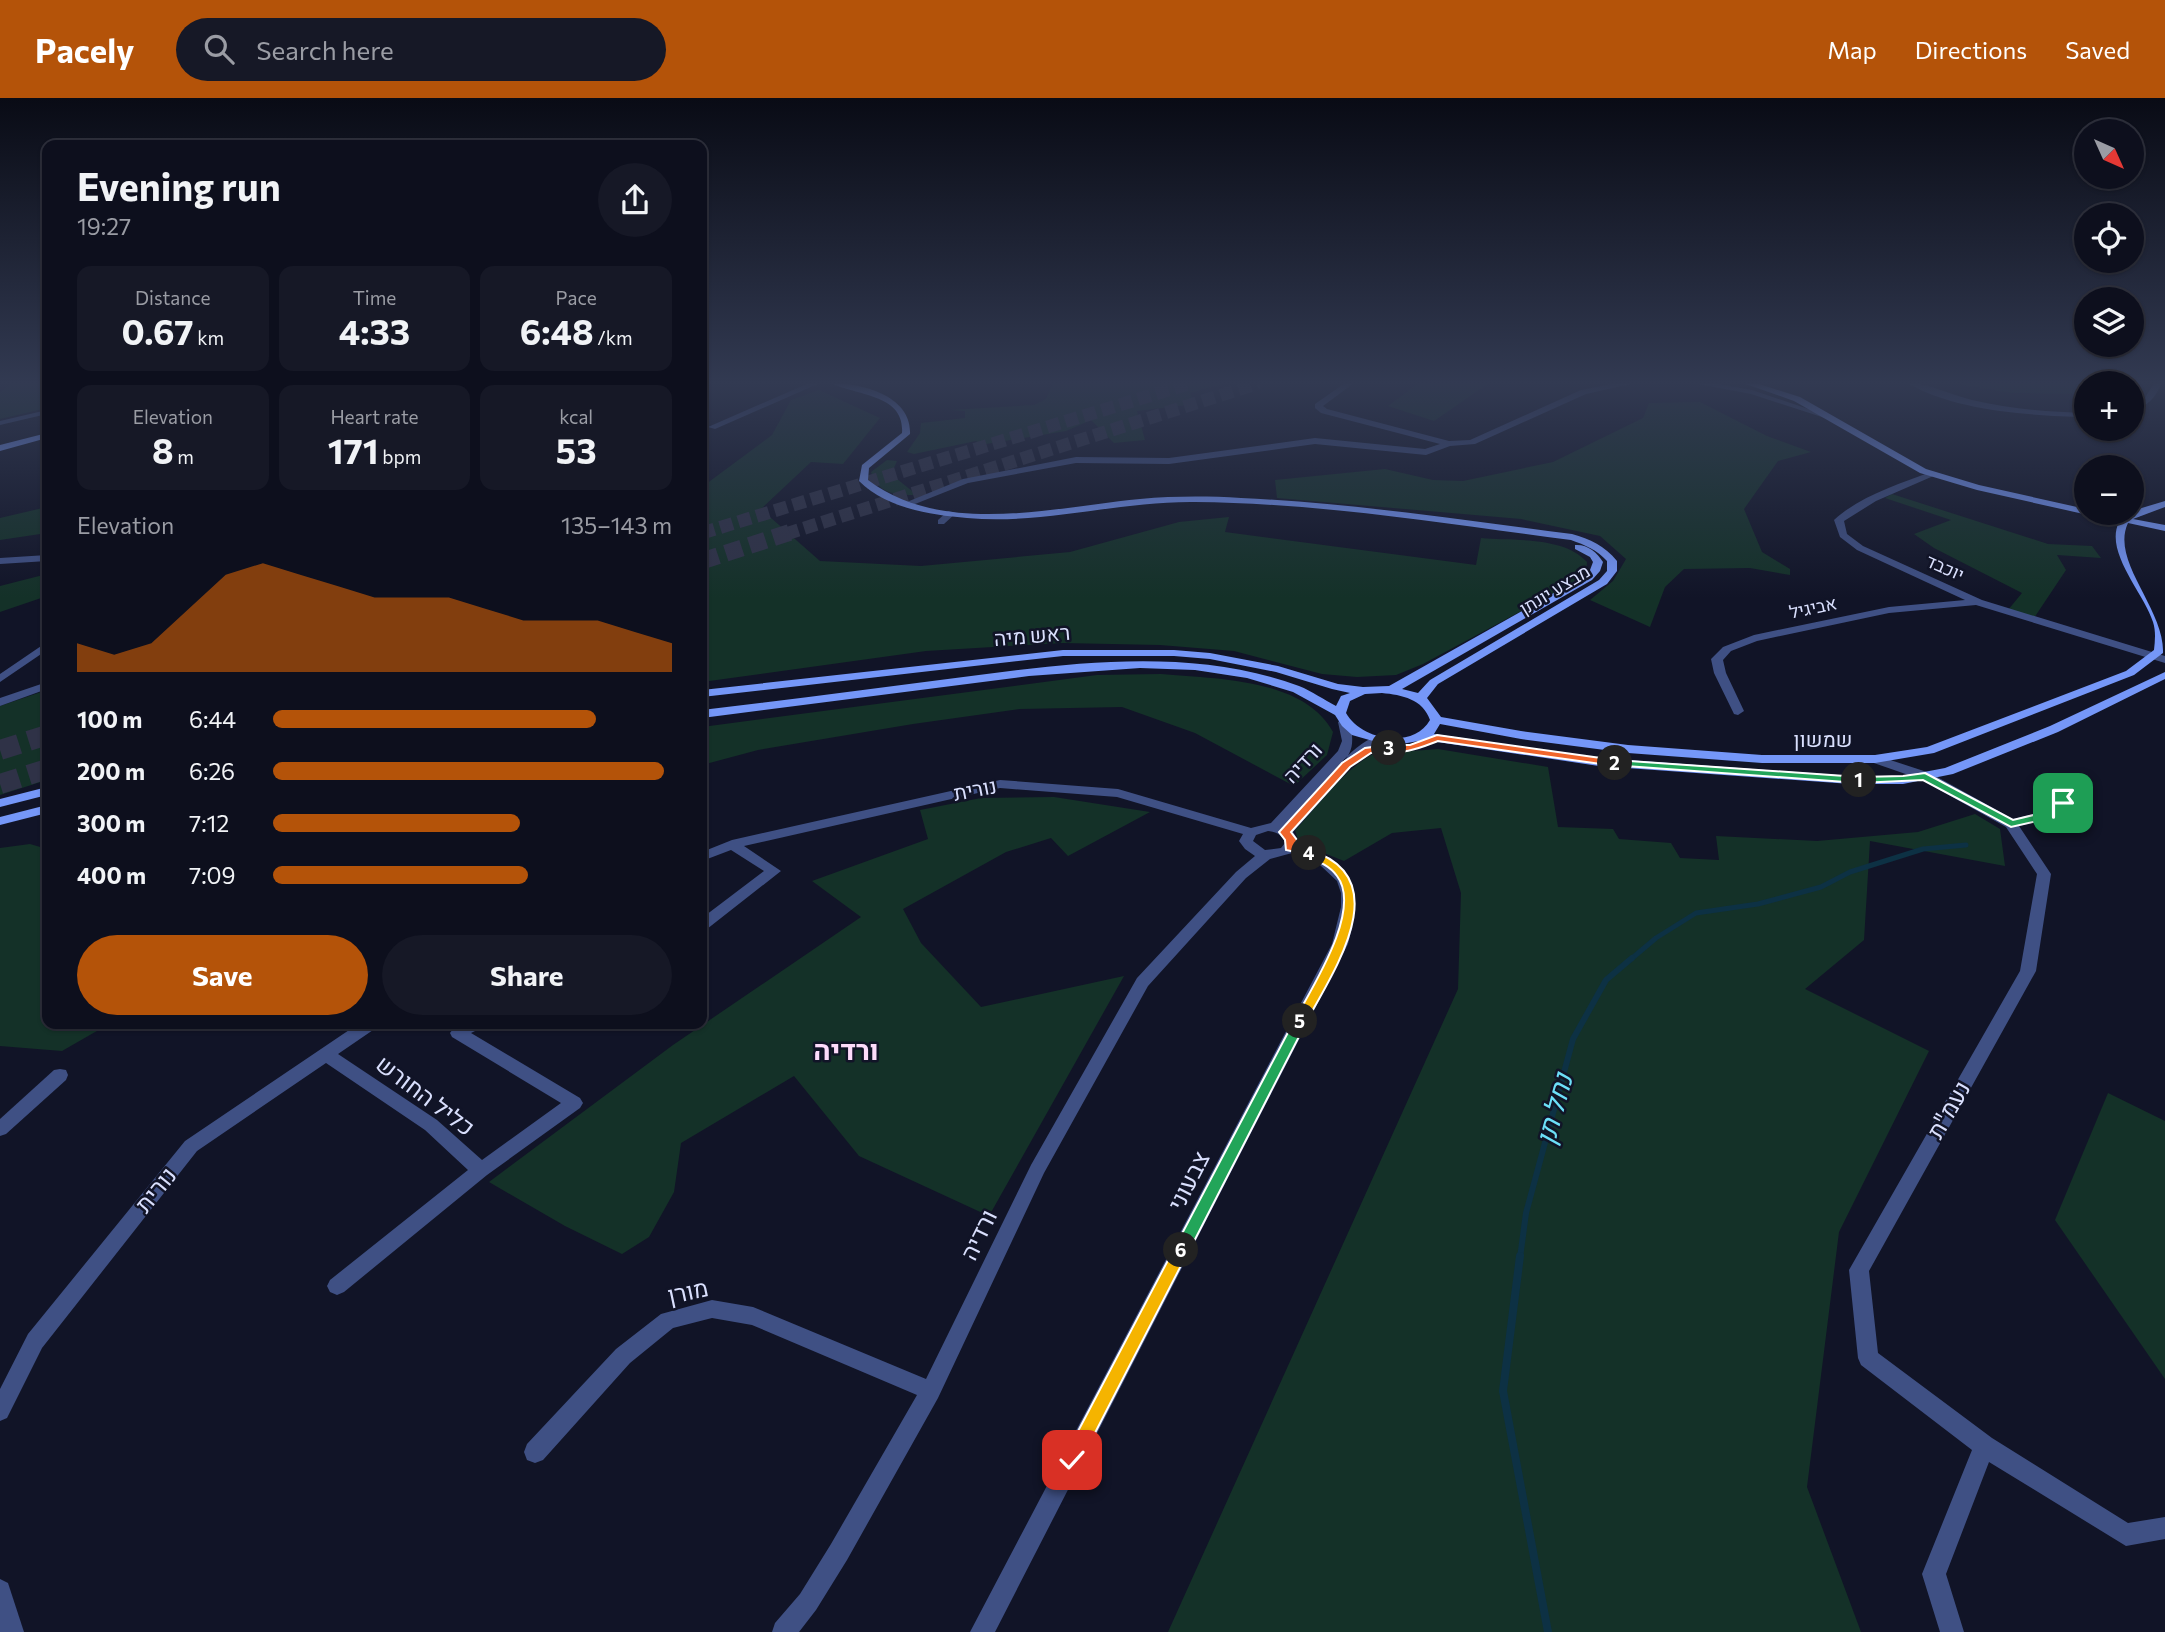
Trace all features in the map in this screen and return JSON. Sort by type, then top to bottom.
[{"type":"street","name":"מבצע יונתן","points":[[880,455],[865,467],[863,481],[877,493],[907,504],[951,513],[992,516],[1027,514],[1193,498],[1298,504],[1572,537],[1605,551],[1612,561],[1612,571],[1603,582],[1434,682],[1426,689],[1421,699]]},
{"type":"street","points":[[907,504],[966,481],[1076,460],[1169,461],[1218,455]]},
{"type":"street","points":[[1891,455],[1934,474],[2074,508]]},
{"type":"street","name":"יוכבד","points":[[1934,474],[1880,494],[1855,508],[1839,520],[1843,535],[1860,548],[1888,562],[1978,602],[2160,658]]},
{"type":"street","points":[[2144,512],[2165,504]]},
{"type":"street","points":[[941,522],[951,513]]},
{"type":"street","points":[[2144,523],[2150,526]]},
{"type":"street","points":[[2114,525],[2125,531],[2150,526]]},
{"type":"street","points":[[2122,529],[2126,525]]},
{"type":"street","points":[[2122,529],[2150,526],[2165,528]]},
{"type":"street","points":[[2122,529],[2131,569],[2162,624],[2160,658]]},
{"type":"street","name":"מבצע יונתן","points":[[1391,690],[1588,578],[1595,571],[1598,562],[1584,548],[1516,530]]},
{"type":"street","points":[[0,561],[42,558]]},
{"type":"street","name":"אביגיל","points":[[1738,711],[1720,673],[1717,659],[1727,649],[1754,638],[1889,610],[1978,602]]},
{"type":"street","points":[[0,679],[42,649]]},
{"type":"street","name":"ראש מיה","points":[[707,692],[1063,653],[1174,653],[1210,656],[1278,669],[1336,687],[1363,691],[1391,690]]},
{"type":"street","name":"שמשון","points":[[1436,720],[1521,735],[1628,749],[1762,759],[1875,759],[1930,750],[2130,673],[2160,658]]},
{"type":"street","name":"ראש מיה","points":[[707,713],[1082,666],[1166,666],[1209,669],[1286,685],[1323,702],[1354,731],[1377,740]]},
{"type":"street","name":"שמשון","points":[[1431,737],[1599,762],[1851,780],[1903,780],[1948,771],[2054,729],[2163,677]]},
{"type":"street","points":[[0,702],[42,687]]},
{"type":"street","points":[[1391,690],[1421,699],[1435,712],[1436,720],[1431,737]]},
{"type":"street","points":[[1342,718],[1345,699],[1363,691]]},
{"type":"street","name":"ורדיה","points":[[1283,836],[1344,752],[1348,741],[1342,718]]},
{"type":"street","points":[[1377,740],[1401,741],[1431,737]]},
{"type":"street","points":[[1346,765],[1368,750],[1411,748],[1431,737]]},
{"type":"street","name":"ורדיה","points":[[1283,836],[1357,753],[1377,740]]},
{"type":"street","name":"נעמ\"ת","points":[[1875,759],[1925,776],[2011,824],[2044,874],[2028,971],[1859,1270],[1868,1358],[1984,1446],[2126,1535],[2165,1528]]},
{"type":"street","name":"נורית","points":[[707,855],[732,844],[1000,784],[1118,793],[1251,832]]},
{"type":"street","points":[[2011,824],[2059,812],[2070,786]]},
{"type":"street","points":[[0,803],[42,792]]},
{"type":"street","points":[[0,821],[42,810]]},
{"type":"street","points":[[1261,828],[1283,836],[1281,854],[1260,853],[1247,841],[1251,832],[1261,828]]},
{"type":"street","name":"צבעוני","points":[[982,1632],[1340,944],[1349,915],[1349,887],[1342,874],[1329,862],[1283,836]]},
{"type":"street","points":[[707,921],[774,871],[732,844]]},
{"type":"street","name":"ורדיה","points":[[783,1632],[808,1602],[839,1552],[931,1391],[1037,1170],[1142,982],[1260,853]]},
{"type":"street","points":[[707,909],[766,866]]},
{"type":"street","name":"נורית","points":[[0,1411],[35,1341],[191,1146],[362,1029]]},
{"type":"street","points":[[337,1286],[481,1170],[574,1103],[458,1033],[466,1029]]},
{"type":"street","name":"כליל החורש","points":[[325,1054],[431,1125],[481,1170]]},
{"type":"street","points":[[0,1129],[60,1076]]},
{"type":"street","name":"מורן","points":[[535,1452],[623,1356],[668,1320],[712,1309],[753,1316],[931,1391]]},
{"type":"street","points":[[1952,1632],[1934,1574],[1984,1446]]},
{"type":"street","points":[[0,1591],[12,1632]]},
{"type":"green space","points":[[746,455],[851,455],[843,464],[811,462],[761,509],[820,561],[921,566],[1070,552],[1179,522],[1229,517],[1225,532],[1476,565],[1481,538],[1537,541],[1577,554],[1587,562],[1586,573],[1575,582],[1423,664],[1396,675],[1357,677],[1322,674],[1234,651],[1160,645],[1062,643],[926,651],[707,681],[707,483]]},
{"type":"green space","points":[[1568,455],[1802,455],[1778,461],[1744,509],[1762,552],[1790,569],[1790,575],[1750,568],[1684,569],[1665,587],[1650,627],[1590,600],[1613,581],[1626,559],[1600,536],[1521,519],[1277,498],[1275,480],[1385,469],[1433,480],[1463,481],[1553,462]]},
{"type":"green space","points":[[887,460],[897,461],[893,470],[897,479],[917,495],[895,494],[878,485],[871,472]]},
{"type":"green space","points":[[1892,494],[2048,544],[2092,546],[2101,558],[2057,555],[2066,570],[2034,618],[2008,610],[2022,593],[1934,548],[1914,534],[1951,520],[1885,498]]},
{"type":"green space","points":[[42,508],[42,534],[0,540],[0,518]]},
{"type":"green space","points":[[42,575],[42,598],[0,612],[0,586]]},
{"type":"green space","points":[[1161,674],[1232,680],[1280,691],[1319,714],[1333,732],[1327,755],[1294,786],[1195,733],[1122,707],[1020,709],[758,750],[707,764],[707,726],[1097,675]]},
{"type":"green space","points":[[42,692],[42,782],[0,795],[0,706]]},
{"type":"green space","points":[[1438,749],[1548,767],[1558,827],[1613,829],[1619,839],[1671,843],[1680,858],[1719,860],[1716,836],[1817,841],[1918,832],[1975,814],[2000,829],[2005,866],[1870,841],[1864,940],[1805,989],[1929,1051],[1839,1232],[1807,1487],[1861,1632],[1168,1632],[1458,989],[1461,893],[1441,828],[1392,833],[1344,861],[1299,843],[1295,830],[1341,779],[1373,754]]},
{"type":"green space","points":[[1054,797],[1150,812],[1068,856],[1051,838],[1006,852],[903,909],[921,943],[981,1007],[1124,976],[989,1216],[859,1156],[794,1076],[681,1143],[674,1192],[649,1237],[622,1254],[565,1226],[489,1182],[673,1045],[696,1029],[707,1029],[707,1022],[861,917],[812,881],[928,839],[920,810],[981,798]]},
{"type":"green space","points":[[30,844],[42,848],[42,1029],[100,1029],[62,1051],[0,1046],[0,848]]},
{"type":"green space","points":[[2108,1093],[2165,1121],[2165,1379],[2055,1220]]},
{"type":"waterway","name":"נחל תן","points":[[1630,960],[1656,938],[1696,913],[1758,904],[1821,887],[1850,872],[1923,849],[1966,845]]},
{"type":"waterway","name":"נחל תן","points":[[1520,1258],[1526,1213],[1573,1039],[1606,980],[1632,958]]},
{"type":"waterway","name":"נחל תן","points":[[1520,1256],[1503,1391],[1548,1632]]},
{"type":"tunnel","points":[[707,531],[958,455]]},
{"type":"tunnel","points":[[786,534],[1035,455]]},
{"type":"tunnel","points":[[707,559],[791,532]]},
{"type":"tunnel","points":[[0,750],[42,737]]},
{"type":"tunnel","points":[[0,784],[42,771]]},
{"type":"district","name":"ורדיה","points":[[846,1050]]},
{"type":"route","points":[[1072,1460],[1340,944],[1349,915],[1349,887],[1342,874],[1329,862],[1290,848],[1291,840],[1285,832],[1346,765],[1363,753],[1383,748],[1411,748],[1437,738],[1599,762],[1851,780],[1903,780],[1925,776],[2011,824],[2059,812],[2063,803]]}]
